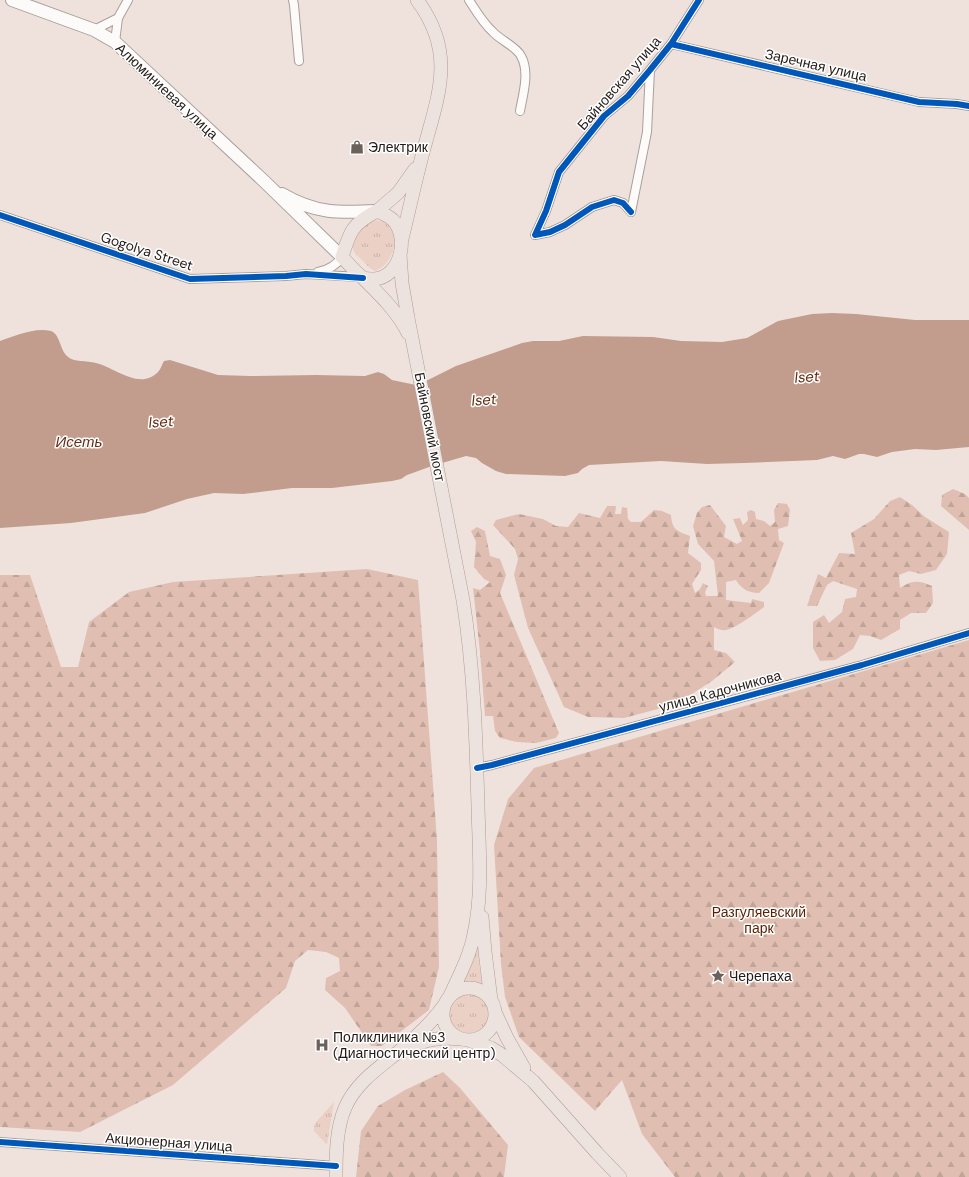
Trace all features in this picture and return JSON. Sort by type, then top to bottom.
[{"type":"main road","name":"Алюминиевая улица","points":[[12,0],[94,30],[115,42],[266,183]]},
{"type":"main road","points":[[363,278],[378,278],[387,274],[395,266],[401,248],[420,161],[436,108],[442,65],[437,35],[425,10],[417,0]]},
{"type":"main road","points":[[342,257],[349,236],[356,224],[365,217],[377,211],[398,194],[420,161]]},
{"type":"main road","points":[[266,183],[306,206],[341,213],[377,211],[396,224],[400,230],[402,283],[417,359]]},
{"type":"main road","points":[[266,183],[363,278],[397,315],[409,335],[417,359]]},
{"type":"main road","name":"Байновский мост","points":[[417,359],[467,622],[474,696],[476,768]]},
{"type":"main road","points":[[397,1053],[420,1042],[428,1040],[480,1037],[490,1030],[493,1024],[493,1006],[485,950],[480,891],[476,768]]},
{"type":"main road","points":[[480,891],[474,935],[464,964],[447,1001],[443,1016],[447,1028],[456,1036],[491,1048],[502,1055],[533,1081],[620,1177]]},
{"type":"main road","points":[[336,1172],[340,1125],[342,1115],[348,1101],[359,1086],[435,1018],[447,1001],[458,990],[470,988],[482,992],[493,1006],[516,1054],[533,1081]]},
{"type":"street","points":[[115,42],[118,18],[128,0]]},
{"type":"street","points":[[293,0],[299,61]]},
{"type":"street","points":[[469,0],[484,24],[522,57],[526,78],[520,111]]},
{"type":"street","name":"Байновская улица","points":[[650,70],[647,132],[631,212],[623,203],[614,200],[592,207],[565,225],[550,232],[535,235],[546,211],[559,172],[604,116],[628,96],[650,70],[671,44],[699,0]]},
{"type":"street","points":[[94,30],[118,18]]},
{"type":"street","name":"Заречная улица","points":[[671,44],[919,102],[969,106]]},
{"type":"street","name":"Gogolya Street","points":[[0,215],[190,279],[306,274],[363,278]]},
{"type":"street","points":[[306,274],[320,272],[334,267],[339,263],[342,257]]},
{"type":"street","name":"улица Кадочникова","points":[[476,768],[500,763],[862,665],[969,633]]},
{"type":"street","name":"Акционерная улица","points":[[0,1142],[336,1172]]},
{"type":"green space","points":[[374,221],[384,222],[390,226],[394,233],[395,242],[389,259],[383,266],[375,271],[356,254],[353,249],[354,240],[359,232],[366,225]]},
{"type":"green space","points":[[953,489],[965,494],[969,498],[969,530],[941,506],[942,495]]},
{"type":"green space","points":[[900,497],[912,505],[925,517],[949,532],[947,554],[936,570],[921,574],[909,571],[899,575],[900,588],[912,582],[919,582],[932,586],[933,603],[926,613],[911,613],[900,620],[900,629],[881,640],[870,636],[860,635],[853,649],[835,660],[820,661],[813,648],[813,622],[824,615],[829,623],[842,612],[845,599],[856,597],[857,589],[833,581],[827,585],[817,606],[807,606],[818,574],[826,578],[839,553],[855,554],[851,533],[874,519],[890,501]]},
{"type":"green space","points":[[778,503],[787,504],[790,510],[788,526],[778,529],[779,540],[784,543],[769,583],[759,593],[746,590],[740,586],[736,580],[726,582],[726,600],[751,603],[752,599],[764,602],[764,607],[730,629],[720,630],[714,627],[714,650],[726,653],[735,662],[712,681],[692,694],[658,709],[624,718],[588,717],[564,707],[528,628],[514,575],[518,559],[515,549],[493,525],[496,520],[519,514],[543,519],[556,526],[568,527],[579,513],[600,518],[607,506],[616,506],[615,514],[621,514],[622,507],[627,508],[628,519],[631,522],[641,522],[654,510],[662,511],[671,515],[674,527],[676,529],[690,536],[688,553],[701,563],[701,570],[692,584],[695,593],[700,589],[703,583],[708,586],[705,592],[706,596],[718,596],[714,561],[698,544],[693,526],[697,513],[702,507],[710,505],[726,526],[724,537],[737,544],[742,541],[733,519],[740,518],[743,525],[748,520],[747,512],[751,510],[755,512],[756,519],[764,521],[770,526],[775,522],[774,510]]},
{"type":"green space","points":[[477,527],[485,531],[490,556],[500,559],[506,575],[500,593],[559,733],[556,738],[536,743],[517,742],[500,738],[495,731],[493,716],[485,716],[473,588],[480,590],[490,582],[484,579],[474,567],[476,542],[471,531]]},
{"type":"green space","points":[[367,569],[418,580],[437,840],[439,967],[429,1010],[382,1046],[371,1046],[345,1008],[325,990],[326,978],[340,971],[339,958],[326,952],[308,950],[295,961],[286,988],[173,1085],[80,1132],[0,1127],[0,575],[30,575],[61,667],[78,667],[89,622],[129,592],[173,582]]},
{"type":"green space","name":"Разгуляевский парк","points":[[969,640],[969,1177],[675,1177],[642,1134],[622,1080],[595,1111],[519,1037],[505,997],[501,964],[494,845],[508,799],[534,768]]},
{"type":"green space","points":[[478,942],[479,964],[483,987],[474,983],[462,983]]},
{"type":"green space","points":[[473,994],[480,997],[486,1003],[489,1014],[488,1022],[480,1031],[473,1034],[465,1034],[458,1031],[450,1022],[449,1010],[452,1003],[461,995]]},
{"type":"green space","points":[[443,1072],[460,1088],[508,1145],[504,1177],[356,1177],[361,1131],[378,1106],[405,1090]]},
{"type":"green space","points":[[334,1102],[327,1145],[314,1131],[314,1127],[316,1122]]},
{"type":"water","name":"Исеть","points":[[832,313],[915,320],[969,320],[969,447],[936,450],[915,449],[892,452],[877,457],[859,454],[845,459],[833,456],[817,460],[744,463],[707,464],[661,461],[589,465],[578,473],[565,476],[506,474],[496,471],[476,458],[466,456],[432,466],[407,475],[401,479],[392,481],[332,488],[292,488],[243,494],[214,493],[187,499],[145,513],[71,523],[0,528],[0,341],[31,331],[45,330],[54,333],[67,356],[73,360],[103,365],[135,379],[151,377],[159,371],[164,361],[170,360],[218,375],[365,376],[378,372],[384,374],[392,380],[416,385],[456,366],[522,343],[533,341],[559,341],[583,336],[653,337],[681,341],[722,342],[747,338],[778,321],[812,314]]},
{"type":"cycle path","points":[[631,212],[623,203],[614,200],[592,207],[565,225],[550,232],[535,235],[546,211],[559,172],[604,116],[628,96],[650,70],[671,44],[699,0]]},
{"type":"cycle path","points":[[671,44],[919,102],[969,106]]},
{"type":"cycle path","points":[[0,215],[190,279],[306,274],[363,278]]},
{"type":"cycle path","points":[[477,768],[862,665],[969,633]]},
{"type":"cycle path","points":[[0,1142],[336,1166]]},
{"type":"place","name":"Электрик","points":[[357,147]]},
{"type":"place","name":"Черепаха","points":[[718,976]]},
{"type":"place","name":"Поликлиника №3 (Диагностический центр)","points":[[322,1045]]},
{"type":"water label","name":"Iset","points":[[807,377]]},
{"type":"water label","name":"Iset","points":[[484,400]]},
{"type":"water label","name":"Iset","points":[[161,422]]}]
